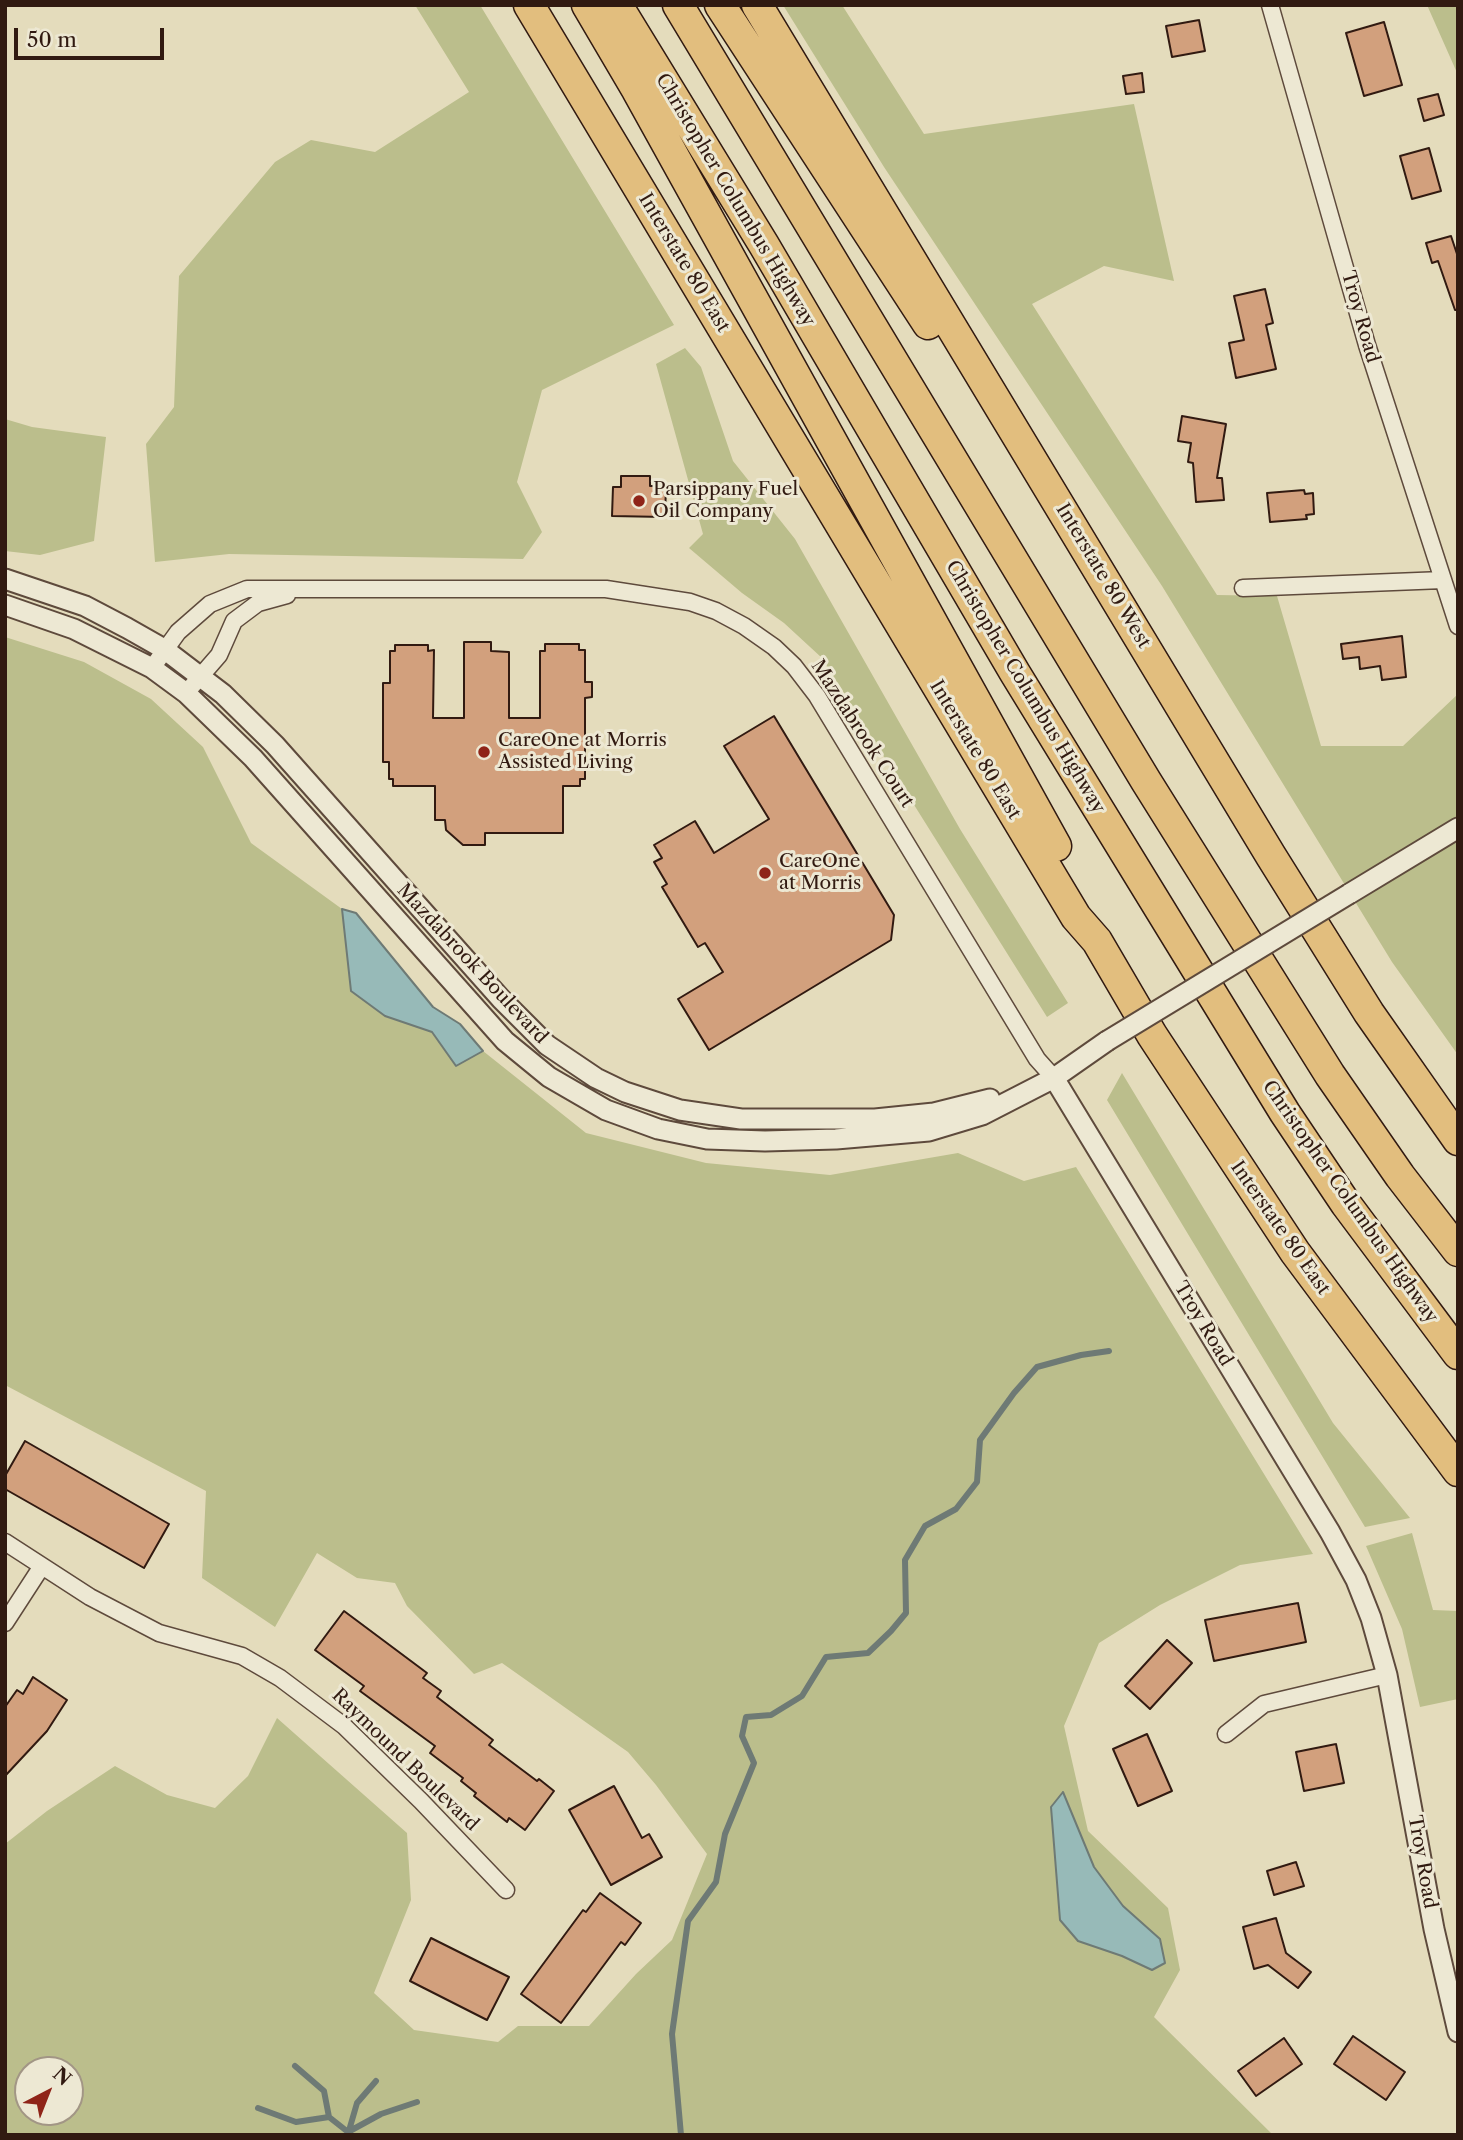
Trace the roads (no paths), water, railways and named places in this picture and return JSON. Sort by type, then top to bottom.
[{"type":"highway","name":"Interstate 80 East","points":[[528,5],[1076,917],[1097,941],[1160,1047],[1295,1252],[1458,1471]]},
{"type":"highway","points":[[587,5],[637,90],[1090,908],[1097,941]]},
{"type":"highway","name":"Christopher Columbus Highway","points":[[617,5],[764,245],[1022,685],[1285,1113],[1346,1204],[1458,1354]]},
{"type":"highway","points":[[678,5],[1153,793],[1330,1075],[1400,1176],[1458,1251]]},
{"type":"highway","points":[[720,5],[1008,448],[1144,643]]},
{"type":"highway","name":"Interstate 80 West","points":[[757,5],[1271,856],[1369,1013],[1458,1140]]},
{"type":"street","name":"Troy Road","points":[[1270,5],[1367,345],[1458,626]]},
{"type":"street","name":"Mazdabrook Boulevard","points":[[5,579],[85,607],[164,649],[201,676],[275,745],[501,999],[547,1045],[570,1063],[625,1092],[680,1110],[741,1119],[875,1119],[934,1113],[981,1102],[1054,1078]]},
{"type":"street","points":[[1243,588],[1443,580]]},
{"type":"street","name":"Mazdabrook Court","points":[[152,668],[178,632],[210,604],[247,589],[606,589],[690,602],[716,611],[774,647],[794,666],[817,696],[1037,1059],[1054,1078]]},
{"type":"street","name":"Mazdabrook Court","points":[[186,693],[219,655],[234,621],[258,603],[305,590]]},
{"type":"street","name":"Mazdabrook Boulevard","points":[[5,605],[74,629],[152,668],[186,693],[253,758],[505,1041],[550,1077],[606,1110],[658,1129],[707,1139],[765,1141],[890,1136],[929,1131],[982,1115],[1054,1078]]},
{"type":"street","points":[[1054,1078],[1107,1041],[1458,828]]},
{"type":"street","name":"Troy Road","points":[[1054,1078],[1330,1532],[1361,1593],[1387,1675],[1432,1918],[1458,2032]]},
{"type":"street","name":"Raymound Boulevard","points":[[5,1542],[90,1597],[159,1633],[242,1656],[289,1683],[344,1726],[506,1890]]},
{"type":"street","points":[[5,1623],[42,1566]]},
{"type":"street","points":[[1226,1734],[1264,1704],[1387,1675]]},
{"type":"water","points":[[342,909],[356,913],[433,1007],[460,1024],[483,1051],[456,1066],[432,1032],[385,1016],[351,991]]},
{"type":"water","points":[[1063,1792],[1094,1867],[1123,1906],[1160,1939],[1165,1963],[1152,1970],[1078,1941],[1060,1920],[1051,1807]]},
{"type":"waterway","points":[[681,2135],[672,2034],[688,1921],[716,1882],[725,1834],[754,1763],[742,1736],[746,1717],[771,1715],[802,1696],[826,1657],[868,1653],[891,1631],[906,1613],[905,1560],[925,1526],[956,1509],[977,1482],[980,1440],[1014,1393],[1037,1367],[1081,1355],[1109,1351]]},
{"type":"waterway","points":[[295,2066],[324,2091],[329,2117],[348,2132]]},
{"type":"waterway","points":[[348,2134],[357,2103],[376,2081]]},
{"type":"waterway","points":[[348,2132],[381,2114],[417,2102]]},
{"type":"waterway","points":[[258,2108],[296,2122],[329,2117]]},
{"type":"place","name":"Parsippany Fuel Oil Company","points":[[639,501]]},
{"type":"place","name":"CareOne at Morris Assisted Living","points":[[484,752]]},
{"type":"place","name":"CareOne at Morris","points":[[765,873]]}]
